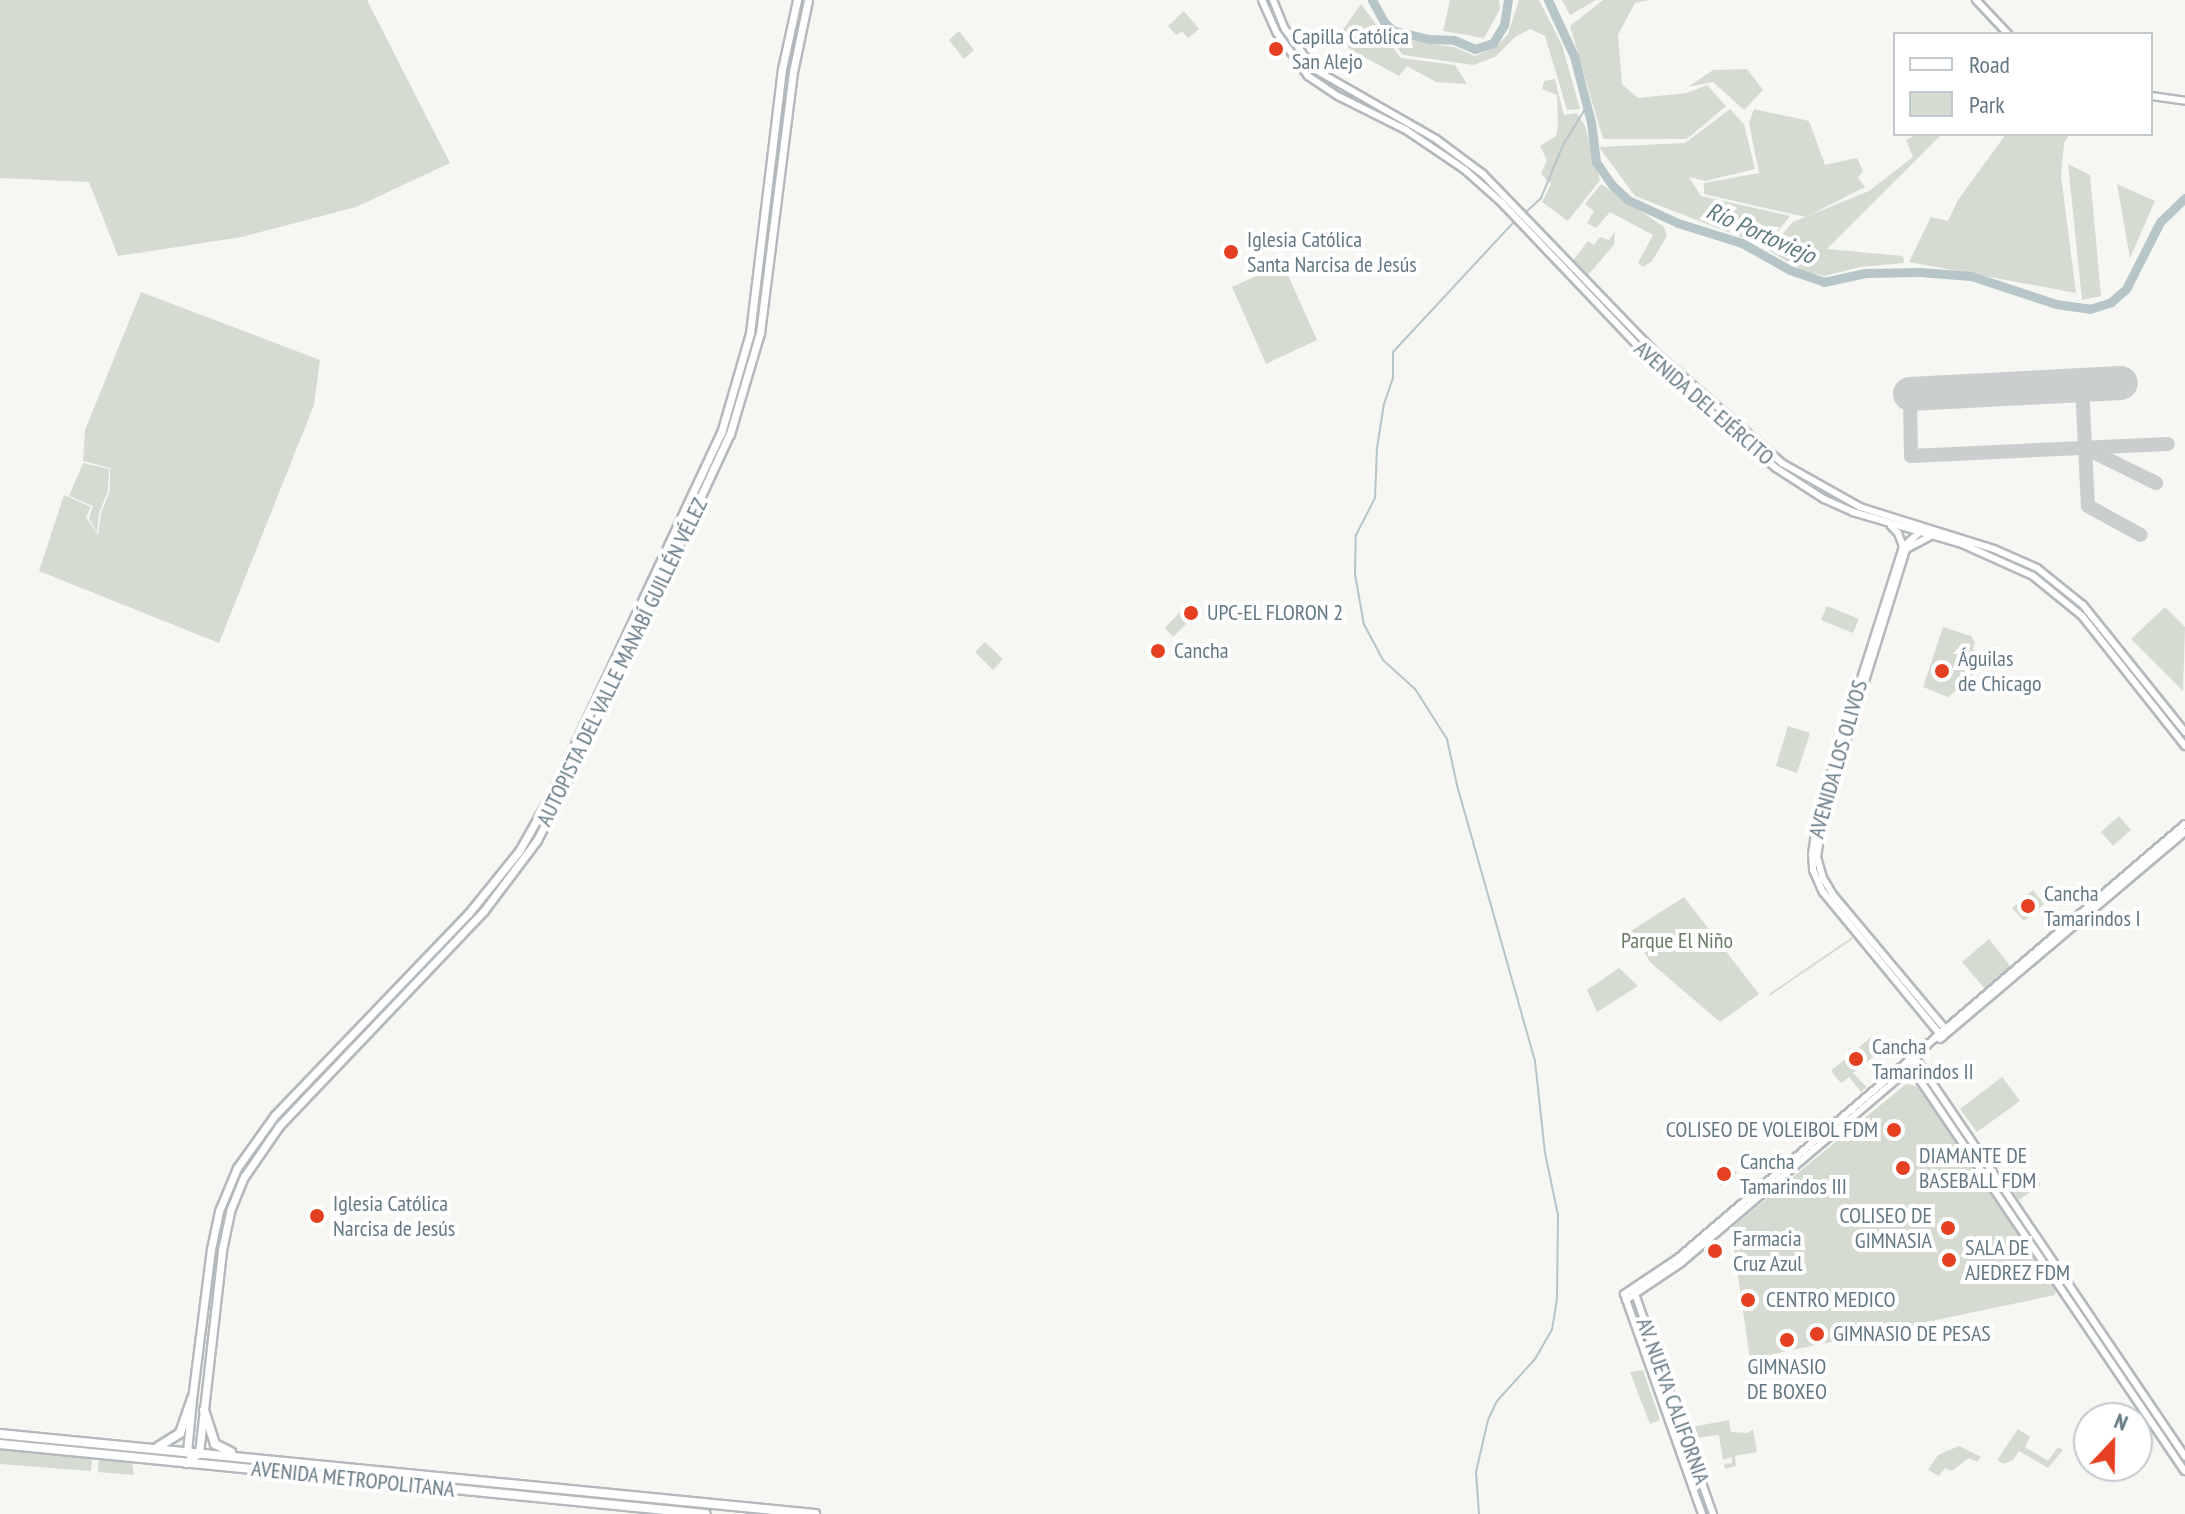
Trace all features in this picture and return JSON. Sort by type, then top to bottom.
[{"type":"highway","points":[[153,1448],[169,1442],[180,1433],[192,1399]]},
{"type":"highway","points":[[204,1410],[215,1444],[251,1458]]},
{"type":"highway","points":[[0,1434],[153,1448],[193,1458],[251,1458],[728,1510],[815,1514]]},
{"type":"highway","points":[[79,1453],[80,1441]]},
{"type":"highway","name":"AVENIDA METROPOLITANA","points":[[0,1444],[79,1453],[193,1458],[706,1514]]},
{"type":"main road","name":"AUTOPISTA DEL VALLE MANABÍ GUILLÉN VÉLEZ","points":[[193,1458],[192,1399],[214,1232],[237,1168],[275,1115],[468,914],[519,851],[552,793],[721,433],[738,381],[754,311],[780,87],[797,0]]},
{"type":"main road","name":"AUTOPISTA DEL VALLE MANABÍ GUILLÉN VÉLEZ","points":[[193,1458],[204,1410],[223,1239],[244,1177],[279,1126],[483,912],[537,840],[571,776],[730,434],[760,333],[793,72],[808,0]]},
{"type":"street","name":"AVENIDA DEL EJÉRCITO","points":[[1262,0],[1277,33],[1308,76],[1338,96],[1406,130],[1465,170],[1502,203],[1652,361],[1776,468],[1824,499],[1918,532]]},
{"type":"street","name":"AVENIDA DEL EJÉRCITO","points":[[1273,0],[1285,29],[1314,69],[1436,139],[1483,174],[1647,345],[1763,448],[1797,474],[1830,492],[2015,566],[2068,602],[2185,746]]},
{"type":"street","points":[[1976,0],[2006,32]]},
{"type":"street","points":[[2153,96],[2185,101]]},
{"type":"street","points":[[1897,518],[1905,528],[1908,540]]},
{"type":"street","points":[[1883,521],[1898,533],[1905,547],[1935,533]]},
{"type":"street","points":[[1918,532],[1935,533]]},
{"type":"street","name":"AVENIDA LOS OLIVOS","points":[[1918,532],[1905,547],[1824,812],[1817,857],[1823,878],[1834,896],[1944,1033]]},
{"type":"street","name":"AVENIDA DEL EJÉRCITO","points":[[1935,533],[2013,557],[2061,586],[2112,639],[2185,732]]},
{"type":"street","points":[[1634,1292],[1681,1263],[1911,1067],[1944,1033],[2185,824]]},
{"type":"street","points":[[1634,1292],[2185,832]]},
{"type":"street","points":[[1916,1059],[2185,1457]]},
{"type":"street","points":[[1911,1067],[2185,1471]]},
{"type":"street","name":"AV. NUEVA CALIFORNIA","points":[[1702,1514],[1625,1297],[1634,1292],[1713,1514]]},
{"type":"green space","points":[[0,0],[367,0],[450,163],[356,207],[242,237],[118,256],[89,182],[0,178]]},
{"type":"green space","points":[[1450,0],[1499,0],[1500,9],[1484,38],[1443,31]]},
{"type":"green space","points":[[1519,0],[1539,0],[1562,45],[1580,109],[1567,110],[1545,36],[1530,29],[1515,37],[1495,57],[1473,65],[1403,55],[1389,38],[1454,47],[1475,56],[1496,47],[1508,34]]},
{"type":"green space","points":[[1562,0],[1596,0],[1570,15]]},
{"type":"green space","points":[[1603,0],[1649,0],[1635,3],[1618,35],[1622,84],[1638,98],[1687,93],[1707,85],[1726,106],[1687,139],[1603,139],[1570,26]]},
{"type":"green space","points":[[1361,4],[1401,58],[1455,65],[1467,84],[1436,82],[1407,66],[1399,76],[1335,41]]},
{"type":"green space","points":[[1184,11],[1199,29],[1188,38],[1182,31],[1176,35],[1168,26]]},
{"type":"green space","points":[[959,31],[974,50],[964,59],[949,40]]},
{"type":"green space","points":[[1747,69],[1763,90],[1744,110],[1713,82],[1688,87],[1713,70]]},
{"type":"green space","points":[[1555,79],[1564,115],[1577,113],[1585,126],[1600,180],[1568,221],[1542,202],[1551,184],[1541,174],[1547,160],[1540,146],[1556,136],[1558,126],[1557,95],[1542,89],[1544,81]]},
{"type":"green space","points":[[1730,109],[1744,124],[1755,169],[1705,181],[1689,177],[1701,196],[1790,216],[1766,247],[1635,196],[1599,147],[1685,143]]},
{"type":"green space","points":[[1754,109],[1809,121],[1825,165],[1857,158],[1863,171],[1858,178],[1865,187],[1806,217],[1704,194],[1704,183],[1759,173],[1749,123]]},
{"type":"green space","points":[[1913,136],[1940,136],[1827,249],[1903,256],[1904,263],[1861,267],[1824,276],[1801,270],[1768,250],[1793,222],[1869,191],[1913,157],[1906,140]]},
{"type":"green space","points":[[2005,136],[2069,136],[2064,143],[2061,176],[2076,293],[1909,262],[1931,217],[1948,221],[1958,200]]},
{"type":"green space","points":[[2068,164],[2090,175],[2101,296],[2082,300]]},
{"type":"green space","points":[[1601,184],[1664,227],[1667,236],[1652,261],[1643,267],[1638,263],[1653,235],[1610,212],[1596,228],[1587,223],[1594,211],[1585,204]]},
{"type":"green space","points":[[2117,184],[2155,201],[2130,258]]},
{"type":"green space","points":[[1615,232],[1614,245],[1587,276],[1571,263],[1588,241],[1594,245],[1600,237],[1609,240]]},
{"type":"green space","points":[[1283,264],[1317,340],[1266,364],[1232,287]]},
{"type":"green space","points":[[141,292],[320,360],[314,405],[219,643],[39,571],[64,495],[91,507],[86,517],[98,535],[101,513],[110,491],[110,468],[83,461],[85,430]]},
{"type":"green space","points":[[83,463],[109,469],[108,491],[99,513],[97,533],[89,518],[93,506],[69,496]]},
{"type":"green space","points":[[1827,606],[1859,619],[1853,633],[1821,620]]},
{"type":"green space","points":[[2165,607],[2185,627],[2183,691],[2131,639]]},
{"type":"green space","points":[[1181,611],[1190,620],[1173,637],[1165,628]]},
{"type":"green space","points":[[1943,627],[1971,636],[1975,643],[1973,649],[1985,658],[1967,681],[1948,697],[1923,687]]},
{"type":"green space","points":[[985,642],[1003,659],[993,670],[975,652]]},
{"type":"green space","points":[[1788,726],[1810,733],[1797,773],[1776,766]]},
{"type":"green space","name":"Cancha Tamarindos I","points":[[2119,816],[2131,830],[2113,846],[2101,832]]},
{"type":"green space","name":"Cancha Tamarindos I","points":[[2033,890],[2044,904],[2024,921],[2012,908]]},
{"type":"green space","name":"Parque El Niño","points":[[1684,897],[1759,994],[1720,1022],[1651,963],[1631,931]]},
{"type":"green space","points":[[1853,939],[1769,996],[1769,994]]},
{"type":"green space","points":[[1989,939],[2012,968],[1985,989],[1962,962]]},
{"type":"green space","points":[[1619,968],[1638,986],[1597,1012],[1587,990]]},
{"type":"green space","points":[[1871,1037],[1882,1050],[1853,1073],[1867,1087],[1861,1092],[1849,1077],[1841,1083],[1831,1071]]},
{"type":"green space","points":[[2002,1077],[2020,1101],[1977,1132],[1960,1109]]},
{"type":"green space","points":[[1906,1084],[1919,1087],[2056,1285],[2055,1295],[1750,1359],[1731,1228]]},
{"type":"green space","name":"Cancha Tamarindos III","points":[[1728,1162],[1737,1173],[1721,1186],[1712,1175]]},
{"type":"green space","points":[[2033,1174],[2041,1185],[2019,1200],[2012,1190]]},
{"type":"green space","points":[[1635,1314],[1676,1421],[1676,1422]]},
{"type":"green space","points":[[1643,1370],[1660,1420],[1650,1424],[1630,1372]]},
{"type":"green space","points":[[1729,1420],[1731,1432],[1748,1433],[1753,1429],[1757,1452],[1735,1456],[1736,1466],[1725,1469],[1724,1464],[1732,1463],[1732,1457],[1723,1460],[1719,1435],[1695,1438],[1692,1427]]},
{"type":"green space","points":[[2018,1429],[2030,1437],[2025,1447],[2048,1461],[2058,1447],[2063,1450],[2048,1468],[2019,1451],[2013,1460],[2004,1464],[1997,1460]]},
{"type":"green space","points":[[1959,1446],[1981,1457],[1977,1462],[1969,1458],[1952,1471],[1945,1468],[1939,1476],[1928,1470],[1938,1455]]},
{"type":"green space","points":[[0,1449],[92,1457],[91,1471],[0,1464]]},
{"type":"green space","points":[[99,1458],[132,1462],[134,1475],[98,1472]]},
{"type":"waterway","name":"Río Portoviejo","points":[[1372,0],[1385,23],[1394,31],[1429,39],[1454,40],[1475,49],[1493,43],[1504,25],[1508,0]]},
{"type":"waterway","name":"Río Portoviejo","points":[[1548,0],[1574,56],[1591,122],[1596,162],[1613,186],[1628,200],[1678,223],[1742,243],[1790,270],[1824,282],[1865,273],[1920,272],[1971,276],[2056,304],[2090,309],[2111,302],[2126,289],[2160,222],[2185,198]]},
{"type":"waterway","points":[[1526,212],[1541,198],[1563,145],[1585,109]]},
{"type":"waterway","points":[[1479,1514],[1476,1472],[1488,1420],[1497,1401],[1535,1359],[1552,1330],[1557,1297],[1558,1215],[1545,1153],[1535,1061],[1457,785],[1447,739],[1415,689],[1383,660],[1364,625],[1355,574],[1356,535],[1375,498],[1377,448],[1384,404],[1393,378],[1393,352],[1513,223]]},
{"type":"taxiway","points":[[2082,385],[2088,506],[2141,535]]},
{"type":"taxiway","points":[[1910,394],[1911,456],[2168,444]]},
{"type":"taxiway","points":[[2089,450],[2156,483]]},
{"type":"runway","points":[[1910,394],[2121,383]]},
{"type":"place","name":"Capilla Católica San Alejo","points":[[1276,49]]},
{"type":"place","name":"Iglesia Católica Santa Narcisa de Jesús","points":[[1231,252]]},
{"type":"place","name":"UPC-EL FLORON 2","points":[[1191,613]]},
{"type":"place","name":"Cancha","points":[[1158,651]]},
{"type":"place","name":"Águilas de Chicago","points":[[1942,671]]},
{"type":"place","name":"Cancha Tamarindos I","points":[[2028,906]]},
{"type":"place","name":"Cancha Tamarindos II","points":[[1856,1059]]},
{"type":"place","name":"COLISEO DE VOLEIBOL FDM","points":[[1894,1130]]},
{"type":"place","name":"DIAMANTE DE BASEBALL FDM","points":[[1903,1168]]},
{"type":"place","name":"Cancha Tamarindos III","points":[[1724,1174]]},
{"type":"place","name":"Iglesia Católica Narcisa de Jesús","points":[[317,1216]]},
{"type":"place","name":"COLISEO DE GIMNASIA","points":[[1948,1228]]},
{"type":"place","name":"Farmacia Cruz Azul","points":[[1715,1251]]},
{"type":"place","name":"SALA DE AJEDREZ FDM","points":[[1949,1260]]},
{"type":"place","name":"CENTRO MEDICO","points":[[1748,1300]]},
{"type":"place","name":"GIMNASIO DE PESAS","points":[[1817,1334]]},
{"type":"place","name":"GIMNASIO DE BOXEO","points":[[1787,1340]]}]
